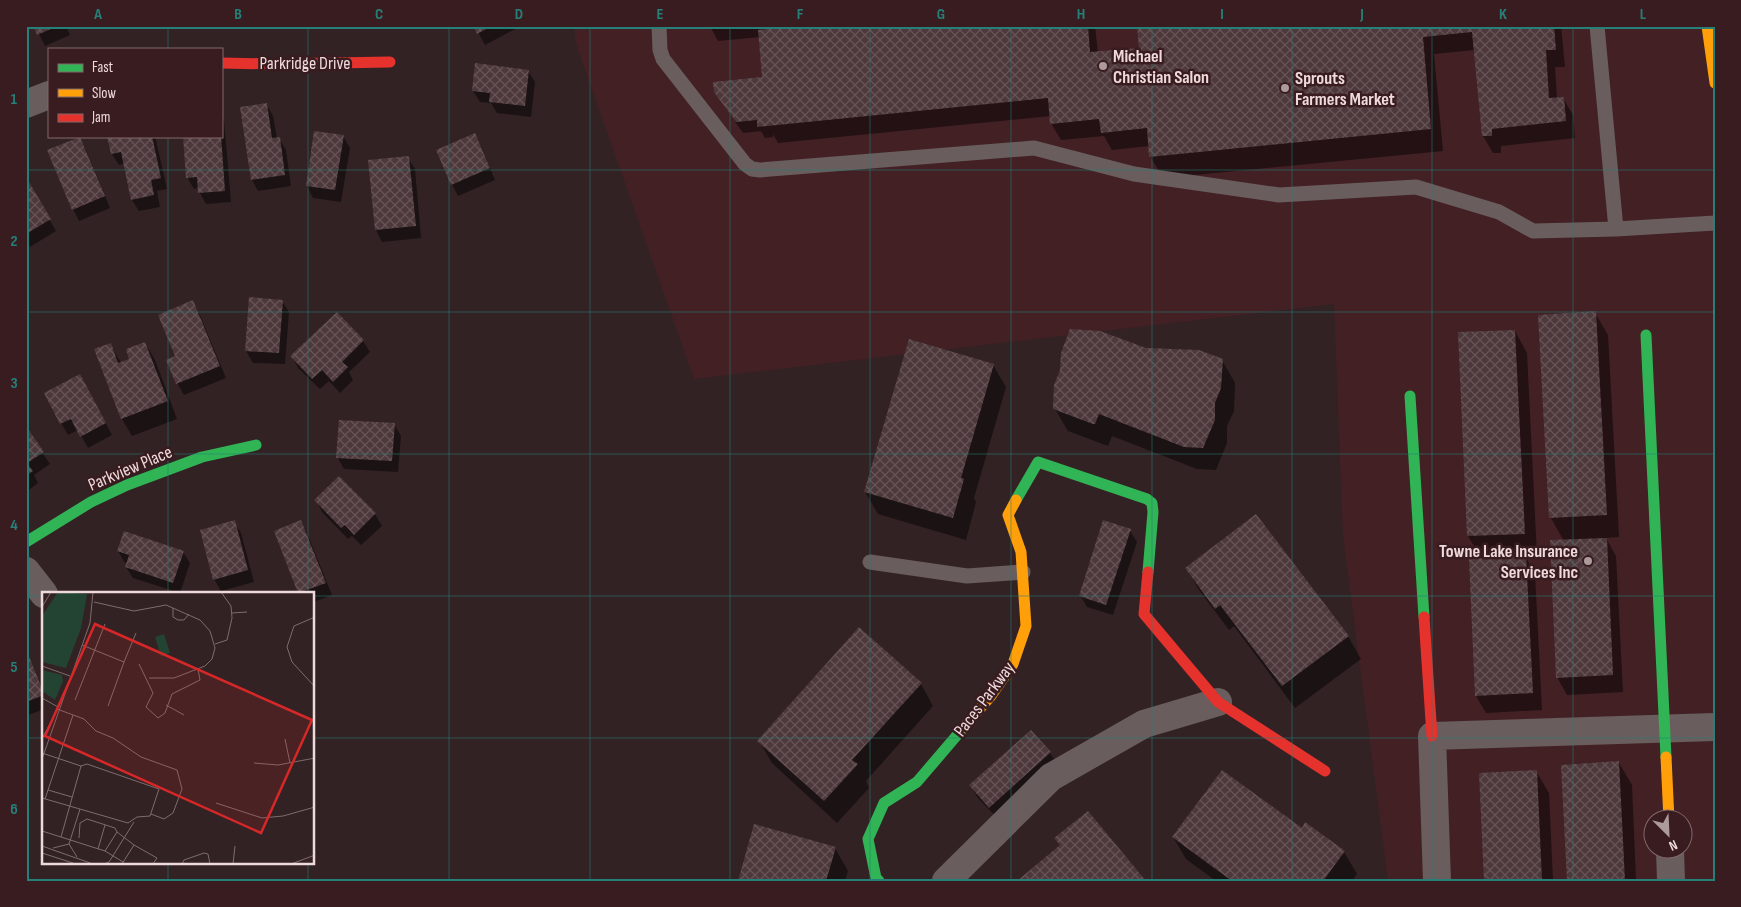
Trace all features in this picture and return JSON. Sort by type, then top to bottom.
[{"type":"street","points":[[1707,26],[1715,83]]},
{"type":"street","name":"Parkridge Drive","points":[[222,63],[390,62]]},
{"type":"street","points":[[26,104],[48,95]]},
{"type":"street","points":[[1646,335],[1669,810]]},
{"type":"street","points":[[1410,396],[1432,736],[1437,881]]},
{"type":"street","name":"Parkview Place","points":[[26,542],[91,502],[127,485],[202,457],[256,445]]},
{"type":"street","name":"Paces Parkway","points":[[879,881],[876,878],[868,840],[884,803],[917,782],[990,697],[1013,664],[1026,626],[1022,552],[1008,515],[1038,462],[1147,499],[1152,503],[1153,512],[1144,614],[1218,702]]},
{"type":"street","points":[[26,571],[42,592]]},
{"type":"street","points":[[946,881],[1051,777],[1144,724],[1218,702],[1325,770]]},
{"type":"street","points":[[1432,736],[1715,726]]},
{"type":"street","points":[[1670,860],[1671,881]]},
{"type":"lane","points":[[660,26],[660,50],[663,59],[744,164],[752,169],[760,170],[1034,148],[1134,174],[1279,195],[1416,187],[1499,212],[1533,231],[1616,230],[1715,223]]},
{"type":"lane","points":[[1597,26],[1616,230]]},
{"type":"lane","points":[[870,562],[967,576],[1023,572]]},
{"type":"shaded area","points":[[574,26],[1715,26],[1715,881],[1388,881],[1343,536],[1334,304],[694,379],[576,44]]},
{"type":"building","points":[[33,26],[58,26],[37,35]]},
{"type":"building","points":[[473,26],[492,26],[477,34]]},
{"type":"building","points":[[793,26],[1041,26],[1041,28],[1088,26],[1090,52],[1139,48],[1137,26],[1554,26],[1556,50],[1546,50],[1549,98],[1564,97],[1566,121],[1492,129],[1492,136],[1482,136],[1472,32],[1423,37],[1431,129],[1149,157],[1147,128],[1101,133],[1099,119],[1050,124],[1048,98],[757,127],[757,120],[736,122],[714,92],[713,82],[762,77],[758,30]]},
{"type":"building","points":[[475,63],[529,70],[525,106],[489,102],[490,93],[472,91]]},
{"type":"building","points":[[267,103],[272,138],[280,137],[285,175],[251,180],[240,107]]},
{"type":"building","points":[[314,131],[344,135],[335,190],[306,186]]},
{"type":"building","points":[[475,133],[490,168],[451,185],[436,150]]},
{"type":"building","points":[[80,138],[105,196],[72,210],[47,150]]},
{"type":"building","points":[[107,138],[152,138],[161,178],[151,180],[154,195],[131,200],[121,152],[111,154]]},
{"type":"building","points":[[183,138],[221,138],[225,191],[198,193],[197,177],[186,178]]},
{"type":"building","points":[[409,156],[416,226],[375,230],[368,160]]},
{"type":"building","points":[[26,177],[51,219],[26,234]]},
{"type":"building","points":[[249,297],[283,300],[279,353],[245,351]]},
{"type":"building","points":[[193,300],[220,366],[176,384],[166,360],[175,356],[158,315]]},
{"type":"building","points":[[1596,311],[1607,515],[1549,518],[1538,315]]},
{"type":"building","points":[[337,312],[364,340],[342,362],[348,367],[333,382],[322,370],[312,379],[290,356]]},
{"type":"building","points":[[1070,329],[1100,331],[1146,348],[1199,350],[1223,359],[1221,388],[1215,403],[1215,420],[1203,448],[1184,447],[1099,414],[1095,424],[1093,424],[1053,409],[1054,385],[1060,370],[1061,353]]},
{"type":"building","points":[[1515,330],[1525,534],[1467,536],[1458,332]]},
{"type":"building","points":[[909,339],[994,364],[961,478],[964,479],[953,518],[864,492]]},
{"type":"building","points":[[145,342],[168,401],[121,419],[94,349],[111,343],[118,363],[129,359],[126,349]]},
{"type":"building","points":[[80,374],[106,423],[80,437],[71,419],[60,424],[44,393]]},
{"type":"building","points":[[339,420],[395,423],[392,461],[336,458]]},
{"type":"building","points":[[26,426],[44,452],[27,463],[33,471],[26,476]]},
{"type":"building","points":[[339,476],[376,513],[354,535],[345,525],[341,528],[314,500]]},
{"type":"building","points":[[1256,514],[1349,636],[1282,686],[1220,605],[1215,609],[1185,568]]},
{"type":"building","points":[[235,520],[248,570],[213,580],[200,530]]},
{"type":"building","points":[[301,520],[326,583],[298,592],[274,531]]},
{"type":"building","points":[[1103,520],[1131,529],[1106,605],[1079,596]]},
{"type":"building","points":[[124,531],[184,551],[173,583],[125,567],[129,555],[117,551]]},
{"type":"building","points":[[1607,538],[1613,675],[1556,678],[1550,540]]},
{"type":"building","points":[[1526,555],[1533,693],[1475,696],[1469,559]]},
{"type":"building","points":[[859,627],[922,683],[852,760],[858,764],[824,801],[757,741]]},
{"type":"building","points":[[26,649],[42,688],[42,696],[26,702]]},
{"type":"building","points":[[1031,730],[1051,752],[989,808],[969,785]]},
{"type":"building","points":[[1619,761],[1625,881],[1567,881],[1561,765]]},
{"type":"building","points":[[1222,770],[1302,828],[1305,822],[1345,851],[1323,881],[1232,881],[1172,837]]},
{"type":"building","points":[[1537,770],[1542,881],[1484,881],[1479,773]]},
{"type":"building","points":[[1088,811],[1146,881],[1017,881],[1060,845],[1054,838]]},
{"type":"building","points":[[754,824],[836,847],[826,881],[738,881]]},
{"type":"traffic: fast","points":[[1646,335],[1666,757]]},
{"type":"traffic: fast","points":[[1410,396],[1424,617]]},
{"type":"traffic: fast","points":[[26,542],[91,502],[127,485],[202,457],[256,445]]},
{"type":"traffic: fast","points":[[1016,500],[1038,462],[1147,499],[1152,503],[1153,512],[1148,572]]},
{"type":"traffic: fast","points":[[879,881],[876,878],[868,839],[884,803],[917,782],[964,727]]},
{"type":"traffic: slow","points":[[1707,26],[1715,83]]},
{"type":"traffic: slow","points":[[964,727],[990,697],[1013,664],[1026,626],[1021,552],[1008,515],[1016,500]]},
{"type":"traffic: slow","points":[[1666,757],[1669,810]]},
{"type":"traffic: jam","points":[[222,63],[390,62]]},
{"type":"traffic: jam","points":[[1148,572],[1144,614],[1218,702],[1325,771]]},
{"type":"traffic: jam","points":[[1424,617],[1432,736]]},
{"type":"place","name":"Michael Christian Salon","points":[[1103,66]]},
{"type":"place","name":"Sprouts Farmers Market","points":[[1285,88]]},
{"type":"place","name":"Towne Lake Insurance Services Inc","points":[[1588,561]]}]
